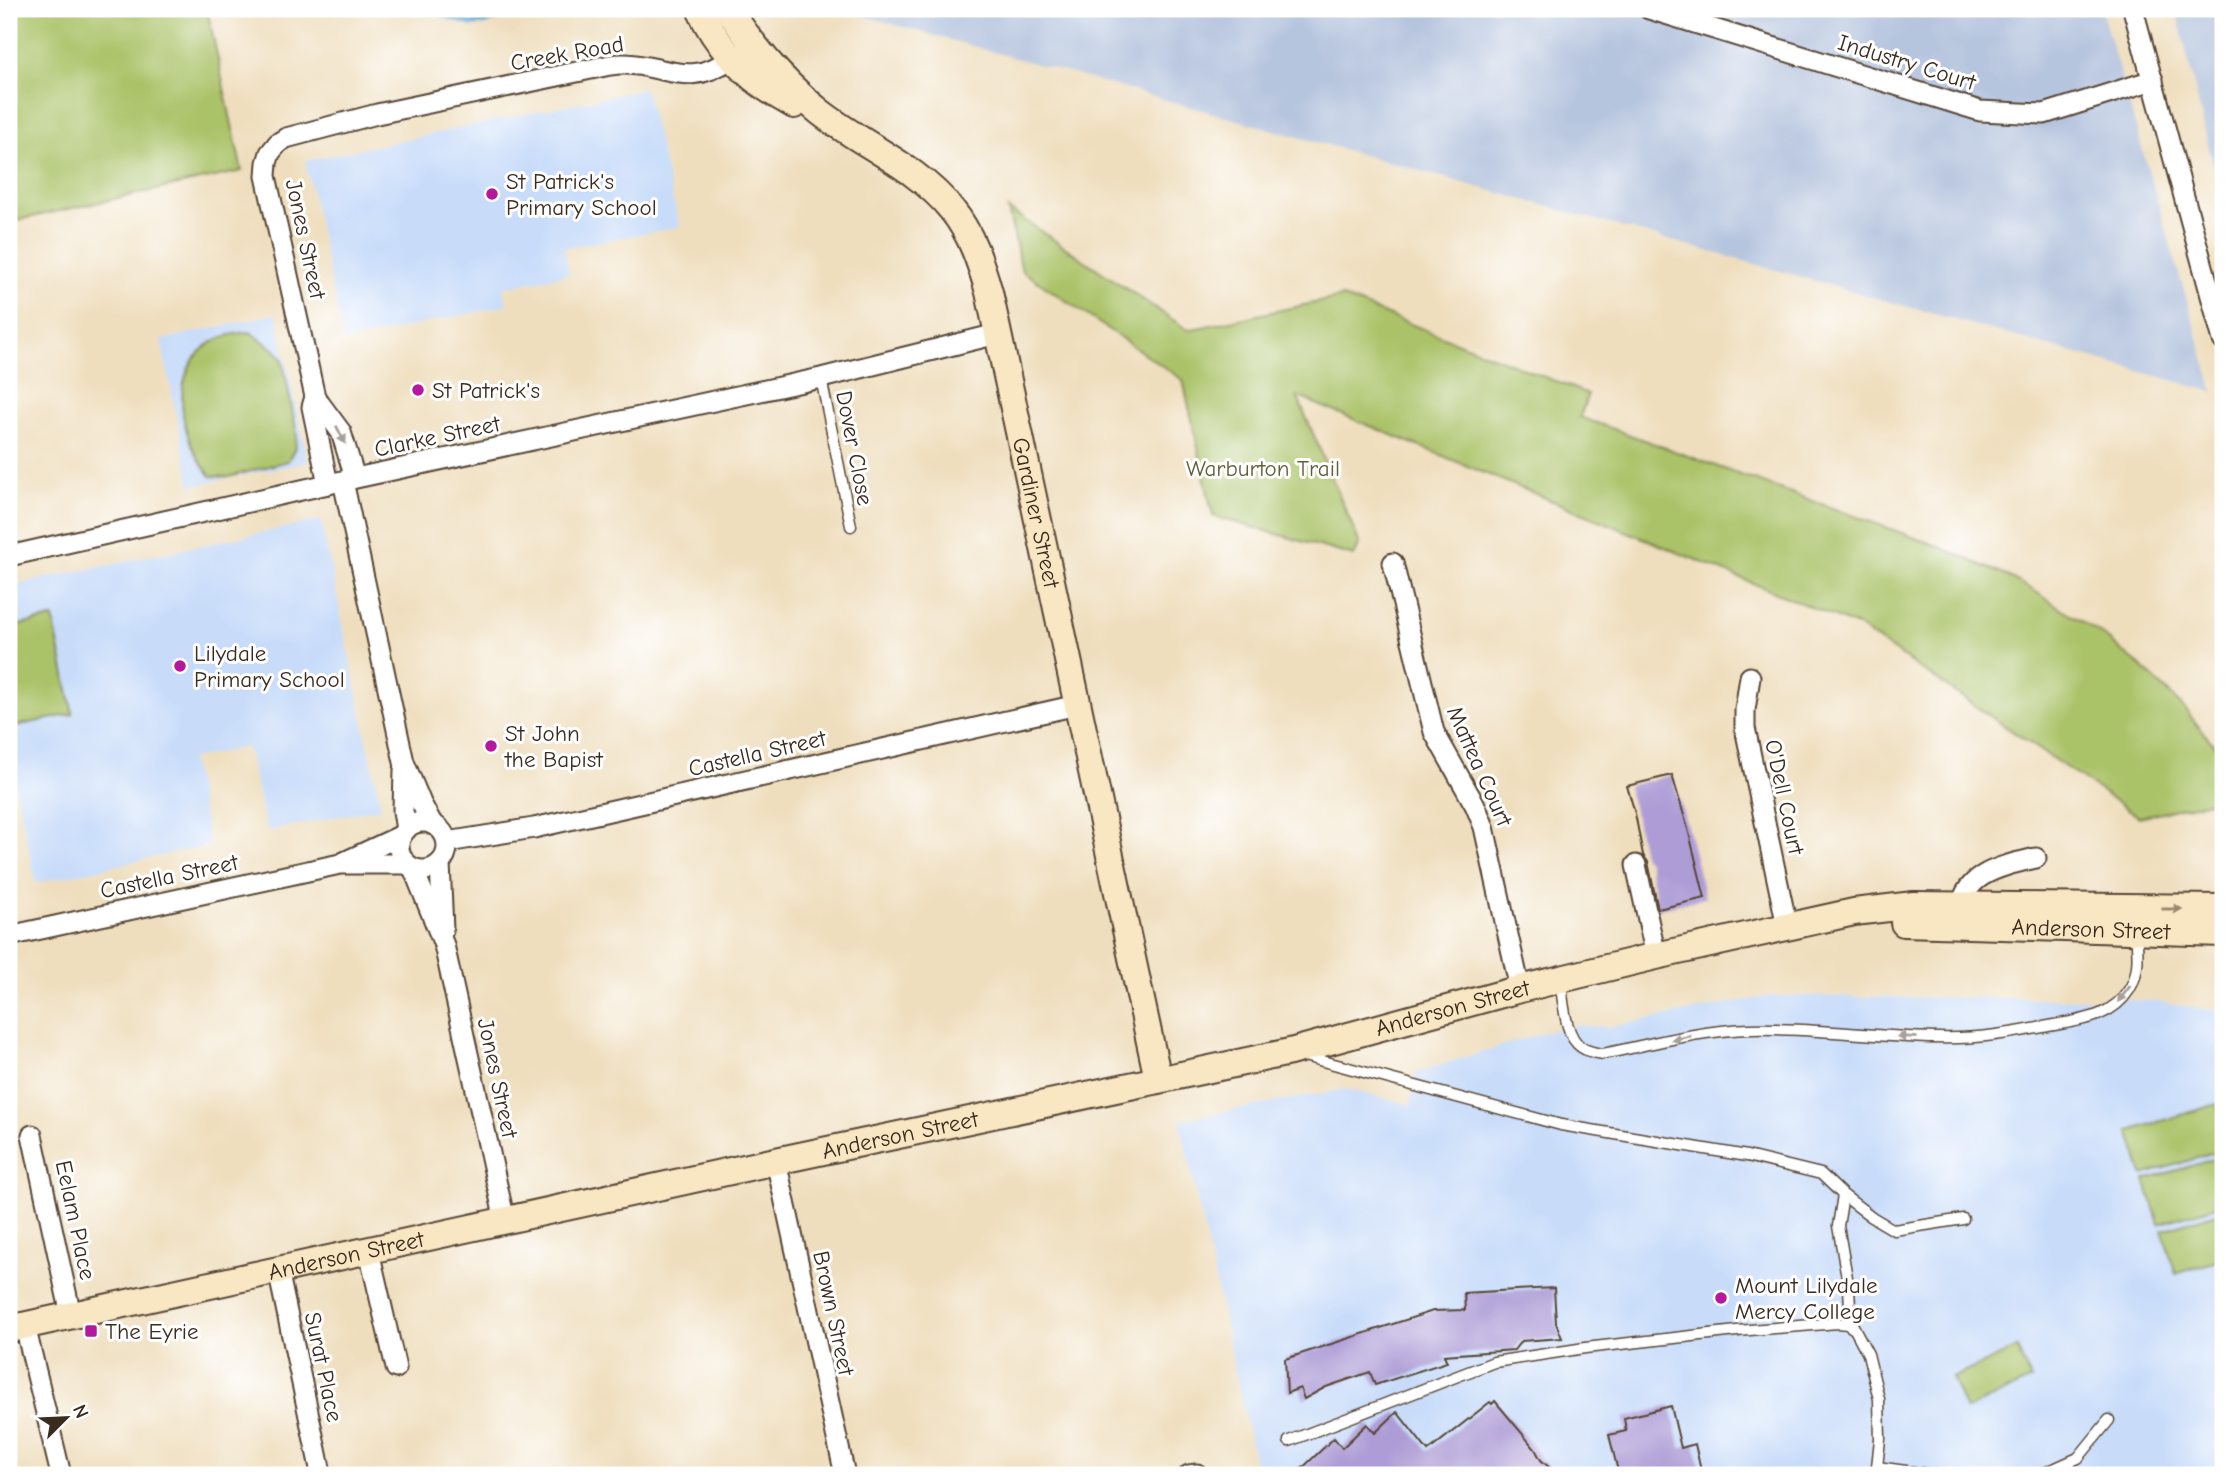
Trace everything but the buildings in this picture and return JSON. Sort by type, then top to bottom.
[{"type":"main road","points":[[700,9],[715,38],[741,49]]},
{"type":"main road","points":[[728,9],[741,49]]},
{"type":"main road","name":"Gardiner Street","points":[[741,49],[754,79],[782,99],[840,127],[919,179],[952,210],[977,256],[989,292],[1158,1079]]},
{"type":"main road","name":"Anderson Street","points":[[17,1328],[776,1161],[1290,1052],[1521,989],[1787,926],[1871,909],[1914,905],[1960,915],[2136,919],[2223,933]]},
{"type":"main road","name":"Anderson Street","points":[[2136,919],[2223,908]]},
{"type":"street","name":"Industry Court","points":[[1649,9],[1980,111],[2044,114],[2153,80]]},
{"type":"street","points":[[2133,9],[2223,340]]},
{"type":"street","name":"Creek Road","points":[[489,92],[617,64],[633,64],[696,75],[719,66],[741,49]]},
{"type":"street","name":"Jones Street","points":[[342,481],[341,432],[315,397],[266,176],[270,153],[286,138],[377,114],[479,91],[489,92]]},
{"type":"street","name":"Clarke Street","points":[[9,556],[821,378],[997,334]]},
{"type":"street","name":"Jones Street","points":[[315,397],[312,407],[342,481],[404,762],[433,825]]},
{"type":"street","name":"Mattea Court","points":[[1393,563],[1434,732],[1475,804],[1484,827],[1521,989]]},
{"type":"street","name":"O'Dell Court","points":[[1750,677],[1745,728],[1787,926]]},
{"type":"street","name":"Castella Street","points":[[447,842],[534,828],[1077,705]]},
{"type":"street","name":"Jones Street","points":[[404,762],[404,832]]},
{"type":"street","points":[[419,823],[433,825],[444,835],[447,842],[445,857],[428,870],[410,866],[400,850],[404,832],[419,823]]},
{"type":"street","name":"Castella Street","points":[[340,864],[404,832]]},
{"type":"street","points":[[1960,915],[1969,888],[1984,874],[2006,865],[2036,858]]},
{"type":"street","name":"Jones Street","points":[[440,863],[444,945],[505,1221]]},
{"type":"street","name":"Castella Street","points":[[9,936],[340,864],[410,866]]},
{"type":"street","points":[[1636,865],[1656,956]]},
{"type":"street","name":"Jones Street","points":[[410,866],[444,945]]},
{"type":"street","name":"Eelam Place","points":[[32,1135],[71,1315]]},
{"type":"street","name":"Brown Street","points":[[776,1161],[845,1475]]},
{"type":"street","points":[[369,1251],[396,1368]]},
{"type":"street","name":"Surat Place","points":[[278,1270],[321,1474]]},
{"type":"street","points":[[17,1328],[61,1475]]},
{"type":"lane","name":"Dover Close","points":[[821,378],[851,526]]},
{"type":"lane","points":[[1560,981],[1573,1038],[1581,1047],[1604,1054],[1712,1032],[1748,1029],[1818,1030],[1922,1037],[2003,1035],[2092,1017],[2114,1006],[2129,990],[2134,980],[2138,961],[2136,919]]},
{"type":"lane","points":[[1290,1052],[1561,1125],[1747,1156],[1821,1174],[1843,1195],[1894,1230],[1963,1219]]},
{"type":"lane","points":[[1843,1195],[1838,1226],[1851,1322],[1868,1354],[1879,1399],[1880,1440],[1877,1466],[1935,1475]]},
{"type":"lane","points":[[1289,1441],[1494,1362],[1585,1348],[1737,1331],[1838,1323],[1853,1328]]},
{"type":"lane","points":[[2040,1475],[2078,1458],[2109,1420]]},
{"type":"shaded area","points":[[839,9],[2101,9],[2214,392]]},
{"type":"shaded area","points":[[2176,9],[2223,9],[2223,208]]},
{"type":"shaded area","name":"St Patrick's Primary School","points":[[645,89],[680,227],[564,248],[569,274],[503,288],[507,305],[344,342],[305,161]]},
{"type":"shaded area","points":[[276,314],[308,462],[191,486],[161,340]]},
{"type":"shaded area","name":"Lilydale Primary School","points":[[321,520],[381,808],[267,831],[247,747],[191,759],[210,845],[36,883],[9,759],[9,586]]},
{"type":"shaded area","name":"Mount Lilydale Mercy College","points":[[1770,996],[2113,999],[2153,1001],[2223,1012],[2223,1475],[1258,1475],[1180,1120],[1346,1089],[1411,1105],[1415,1073],[1569,1025],[1609,1027]]},
{"type":"green space","points":[[9,9],[207,9],[242,171],[9,222]]},
{"type":"green space","name":"Warburton Trail","points":[[1008,209],[1188,330],[1342,297],[1588,394],[1580,417],[1935,545],[2009,577],[2101,634],[2143,668],[2182,706],[2223,756],[2223,799],[2139,817],[1857,626],[1297,396],[1360,544],[1354,556],[1213,516],[1183,380],[1022,271]]},
{"type":"green space","points":[[250,332],[282,358],[297,434],[295,448],[288,461],[229,477],[211,476],[197,456],[187,433],[183,387],[190,366],[203,349],[223,337]]},
{"type":"green space","points":[[53,618],[73,714],[15,726],[9,695],[9,627]]},
{"type":"green space","points":[[2217,1104],[2223,1125],[2223,1150],[2143,1175],[2129,1131]]},
{"type":"green space","points":[[2223,1156],[2223,1204],[2159,1224],[2145,1180]]},
{"type":"green space","points":[[2223,1211],[2223,1259],[2176,1274],[2162,1230]]},
{"type":"green space","points":[[2017,1348],[2031,1380],[1966,1410],[1952,1378]]},
{"type":"waterway","points":[[427,9],[472,24],[519,9]]},
{"type":"place","name":"St Patrick's Primary School","points":[[492,194]]},
{"type":"place","name":"St Patrick's","points":[[418,390]]},
{"type":"place","name":"Lilydale Primary School","points":[[180,666]]},
{"type":"place","name":"St John the Bapist","points":[[491,746]]},
{"type":"place","name":"Mount Lilydale Mercy College","points":[[1721,1298]]},
{"type":"place","name":"The Eyrie","points":[[91,1331]]}]
